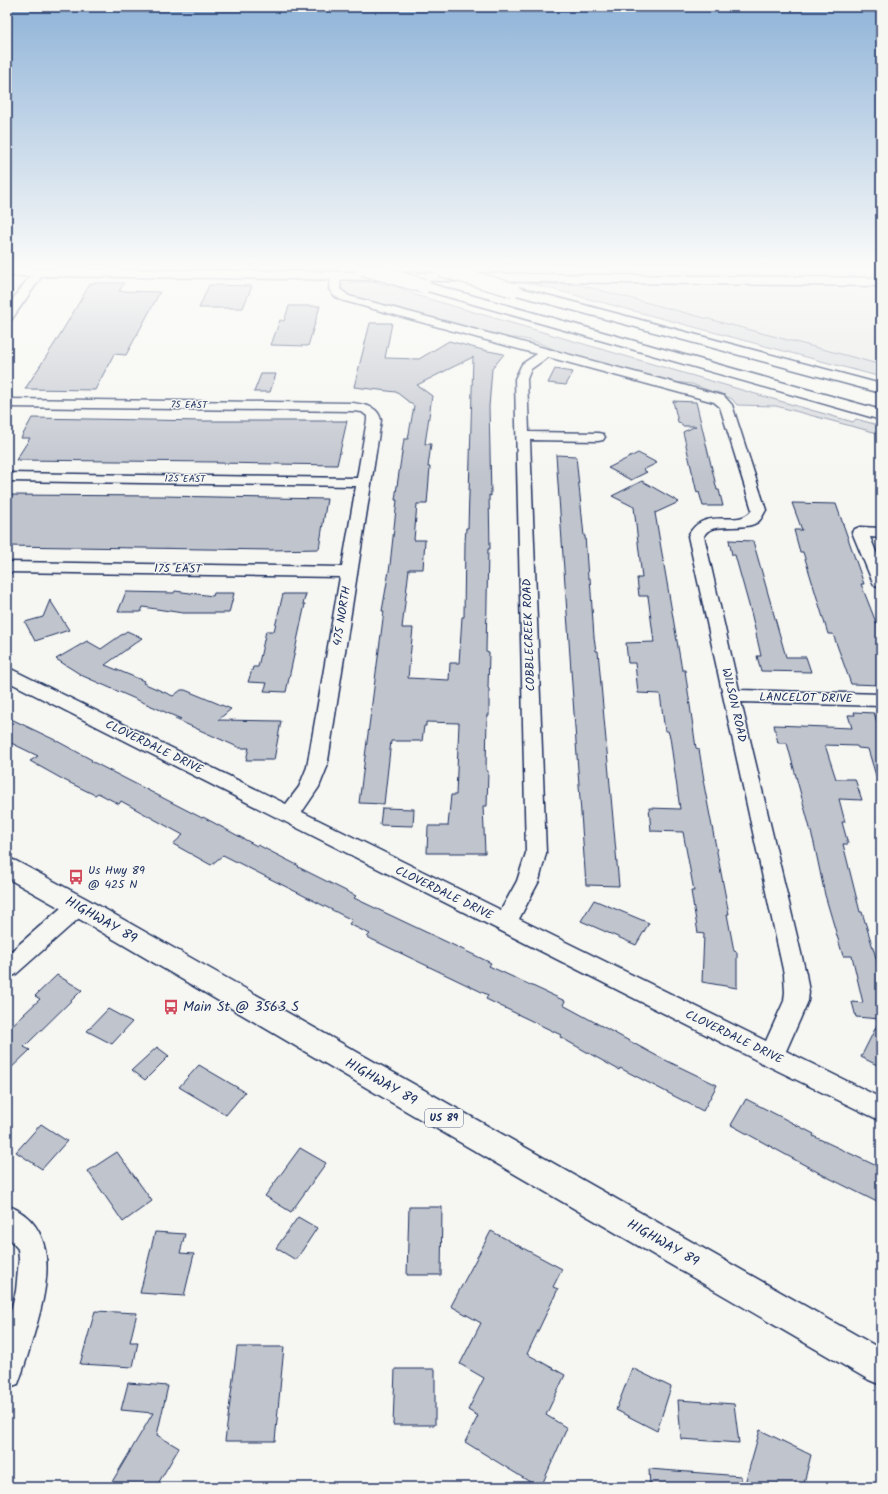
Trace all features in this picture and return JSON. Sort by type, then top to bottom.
[{"type":"main road","points":[[604,337],[881,415]]},
{"type":"main road","points":[[687,337],[881,389]]},
{"type":"main road","name":"HIGHWAY 89","points":[[7,867],[78,906],[411,1099],[881,1368]]},
{"type":"street","points":[[490,337],[547,352]]},
{"type":"street","name":"WILSON ROAD","points":[[547,352],[708,396],[722,401],[727,406],[759,510],[756,516],[748,520],[737,523],[707,525],[702,527],[697,532],[697,540],[797,983],[796,1001],[771,1056]]},
{"type":"street","name":"COBBLECREEK ROAD","points":[[504,923],[524,892],[534,865],[536,853],[521,375],[529,364],[547,352]]},
{"type":"street","name":"75 EAST","points":[[7,403],[353,407],[371,411]]},
{"type":"street","name":"475 NORTH","points":[[289,814],[307,790],[317,767],[374,420],[371,411]]},
{"type":"street","points":[[523,436],[598,437]]},
{"type":"street","name":"125 EAST","points":[[7,477],[364,482]]},
{"type":"street","points":[[881,533],[860,532],[881,583]]},
{"type":"street","points":[[7,583],[11,567]]},
{"type":"street","name":"175 EAST","points":[[11,567],[349,572]]},
{"type":"street","name":"CLOVERDALE DRIVE","points":[[7,674],[881,1110]]},
{"type":"street","name":"LANCELOT DRIVE","points":[[731,696],[881,700]]},
{"type":"street","points":[[7,968],[78,906]]},
{"type":"street","points":[[7,1218],[25,1236],[30,1245],[34,1258],[34,1272],[7,1373]]},
{"type":"shaded area","points":[[504,337],[559,337],[853,422],[856,419],[881,426],[881,434],[776,406],[737,405],[732,399],[717,392],[715,393],[692,384],[674,382],[557,351],[528,340]]},
{"type":"shaded area","points":[[730,337],[776,337],[856,358],[881,365],[881,377]]},
{"type":"shaded area","points":[[732,337],[881,337],[881,376]]},
{"type":"building","points":[[59,337],[136,337],[126,355],[114,354],[95,390],[25,389]]},
{"type":"building","points":[[274,337],[311,337],[308,346],[271,345]]},
{"type":"building","points":[[367,337],[389,337],[385,358],[419,359],[449,341],[504,354],[492,369],[489,407],[491,496],[489,495],[490,549],[488,549],[486,652],[489,653],[489,716],[487,716],[486,770],[488,771],[487,806],[483,806],[485,853],[427,853],[428,826],[448,826],[451,795],[456,795],[459,723],[426,722],[422,741],[391,741],[384,804],[359,803],[384,611],[382,611],[390,565],[397,500],[395,500],[404,439],[408,439],[414,406],[396,392],[354,387]],"holes":[[[473,357],[468,528],[466,528],[464,617],[462,617],[459,663],[450,663],[449,680],[408,678],[413,628],[402,628],[409,569],[423,569],[425,540],[414,540],[417,504],[427,504],[430,467],[428,467],[431,444],[425,444],[432,396],[417,385]]]},
{"type":"building","points":[[555,369],[573,372],[566,385],[548,383]]},
{"type":"building","points":[[261,374],[276,374],[270,392],[254,392]]},
{"type":"building","points":[[673,401],[696,402],[717,490],[719,490],[723,506],[703,506],[699,492],[697,493],[683,432],[696,426],[682,426],[681,423],[678,422]]},
{"type":"building","points":[[32,418],[203,421],[347,421],[337,465],[16,460],[30,438],[21,438]]},
{"type":"building","points":[[638,453],[657,463],[643,470],[647,472],[631,480],[608,468]]},
{"type":"building","points":[[556,455],[576,456],[588,578],[590,578],[594,637],[596,651],[598,651],[619,886],[586,885]]},
{"type":"building","points":[[642,481],[679,502],[655,513],[682,670],[685,670],[696,748],[699,749],[703,780],[729,914],[727,914],[734,951],[737,952],[737,988],[702,982],[704,934],[698,933],[691,891],[694,891],[683,832],[651,831],[649,808],[680,809],[670,737],[668,731],[665,731],[660,694],[638,693],[635,663],[628,663],[626,643],[654,642],[648,596],[639,596],[637,578],[642,578],[634,507],[612,496]]},
{"type":"building","points":[[7,495],[327,499],[319,549],[271,550],[7,546]]},
{"type":"building","points":[[792,503],[836,504],[864,584],[861,584],[881,635],[881,685],[851,684],[833,634],[828,634],[803,552],[800,552],[794,530],[802,530]]},
{"type":"building","points":[[729,540],[753,541],[786,657],[806,657],[811,672],[761,671],[757,656],[761,656],[752,616],[735,555],[732,555]]},
{"type":"building","points":[[175,591],[213,596],[214,593],[234,593],[229,613],[183,613],[143,607],[141,612],[118,612],[126,592],[174,593]]},
{"type":"building","points":[[283,594],[306,594],[303,604],[305,604],[286,692],[264,691],[267,683],[248,682],[253,667],[258,667],[266,631],[274,631]]},
{"type":"building","points":[[50,600],[69,630],[35,641],[25,622],[43,617]]},
{"type":"building","points":[[127,631],[142,638],[105,665],[144,681],[143,683],[173,696],[181,690],[185,690],[231,709],[218,720],[281,721],[274,760],[246,760],[249,748],[240,748],[175,719],[181,719],[83,676],[56,659],[87,641],[101,649]]},
{"type":"building","points":[[854,712],[874,713],[881,734],[881,778],[877,779],[868,749],[858,748],[857,746],[825,745],[836,779],[855,779],[862,800],[839,799],[845,822],[842,822],[848,844],[843,844],[860,912],[862,912],[881,974],[881,1067],[861,1057],[880,1019],[856,1017],[852,1002],[863,1003],[852,956],[843,956],[825,895],[814,843],[787,743],[778,743],[774,725],[852,728],[848,715],[855,715]]},
{"type":"building","points":[[7,717],[55,740],[92,760],[91,761],[202,818],[203,817],[257,846],[258,845],[299,866],[298,867],[356,896],[354,898],[491,963],[489,966],[565,1001],[563,1005],[657,1056],[717,1085],[703,1111],[620,1068],[619,1070],[560,1037],[561,1035],[486,999],[488,995],[367,937],[370,934],[349,924],[352,920],[223,855],[211,865],[173,844],[183,835],[121,801],[119,804],[98,793],[95,795],[30,761],[38,756],[7,741]]},
{"type":"building","points":[[382,808],[414,809],[413,826],[380,825]]},
{"type":"building","points":[[594,900],[649,923],[636,945],[581,921]]},
{"type":"building","points":[[57,975],[82,990],[24,1047],[30,1050],[7,1072],[7,1030],[40,999],[35,996]]},
{"type":"building","points":[[108,1009],[132,1022],[112,1044],[87,1031]]},
{"type":"building","points":[[157,1047],[169,1056],[145,1080],[132,1070]]},
{"type":"building","points":[[199,1065],[245,1092],[226,1115],[179,1087]]},
{"type":"building","points":[[746,1099],[814,1134],[813,1136],[881,1168],[881,1204],[823,1175],[731,1125]]},
{"type":"building","points":[[41,1124],[67,1141],[42,1169],[16,1152]]},
{"type":"building","points":[[300,1148],[326,1163],[291,1212],[265,1196]]},
{"type":"building","points":[[117,1152],[152,1201],[123,1222],[88,1171]]},
{"type":"building","points":[[409,1207],[442,1207],[441,1275],[407,1275]]},
{"type":"building","points":[[298,1217],[317,1228],[296,1260],[276,1248]]},
{"type":"building","points":[[491,1231],[562,1269],[553,1287],[558,1289],[527,1354],[565,1375],[546,1415],[567,1428],[541,1487],[538,1487],[465,1442],[478,1416],[468,1410],[484,1378],[460,1364],[481,1323],[451,1306]]},
{"type":"building","points":[[155,1232],[185,1234],[180,1253],[194,1254],[184,1296],[140,1293]]},
{"type":"building","points":[[95,1311],[137,1313],[130,1342],[138,1342],[133,1367],[80,1364]]},
{"type":"building","points":[[237,1347],[284,1347],[275,1441],[225,1441]]},
{"type":"building","points":[[632,1368],[671,1387],[657,1431],[616,1410]]},
{"type":"building","points":[[395,1369],[435,1369],[435,1425],[393,1425]]},
{"type":"building","points":[[128,1383],[168,1386],[157,1435],[179,1448],[156,1487],[109,1487],[153,1413],[121,1410]]},
{"type":"building","points":[[678,1400],[734,1404],[739,1443],[681,1439]]},
{"type":"building","points":[[760,1430],[811,1455],[803,1487],[744,1487]]},
{"type":"building","points":[[649,1469],[741,1476],[741,1487],[650,1487]]},
{"type":"place","name":"Us Hwy 89 @ 425 N","points":[[76,877]]},
{"type":"place","name":"Main St @ 3563 S","points":[[171,1007]]}]
